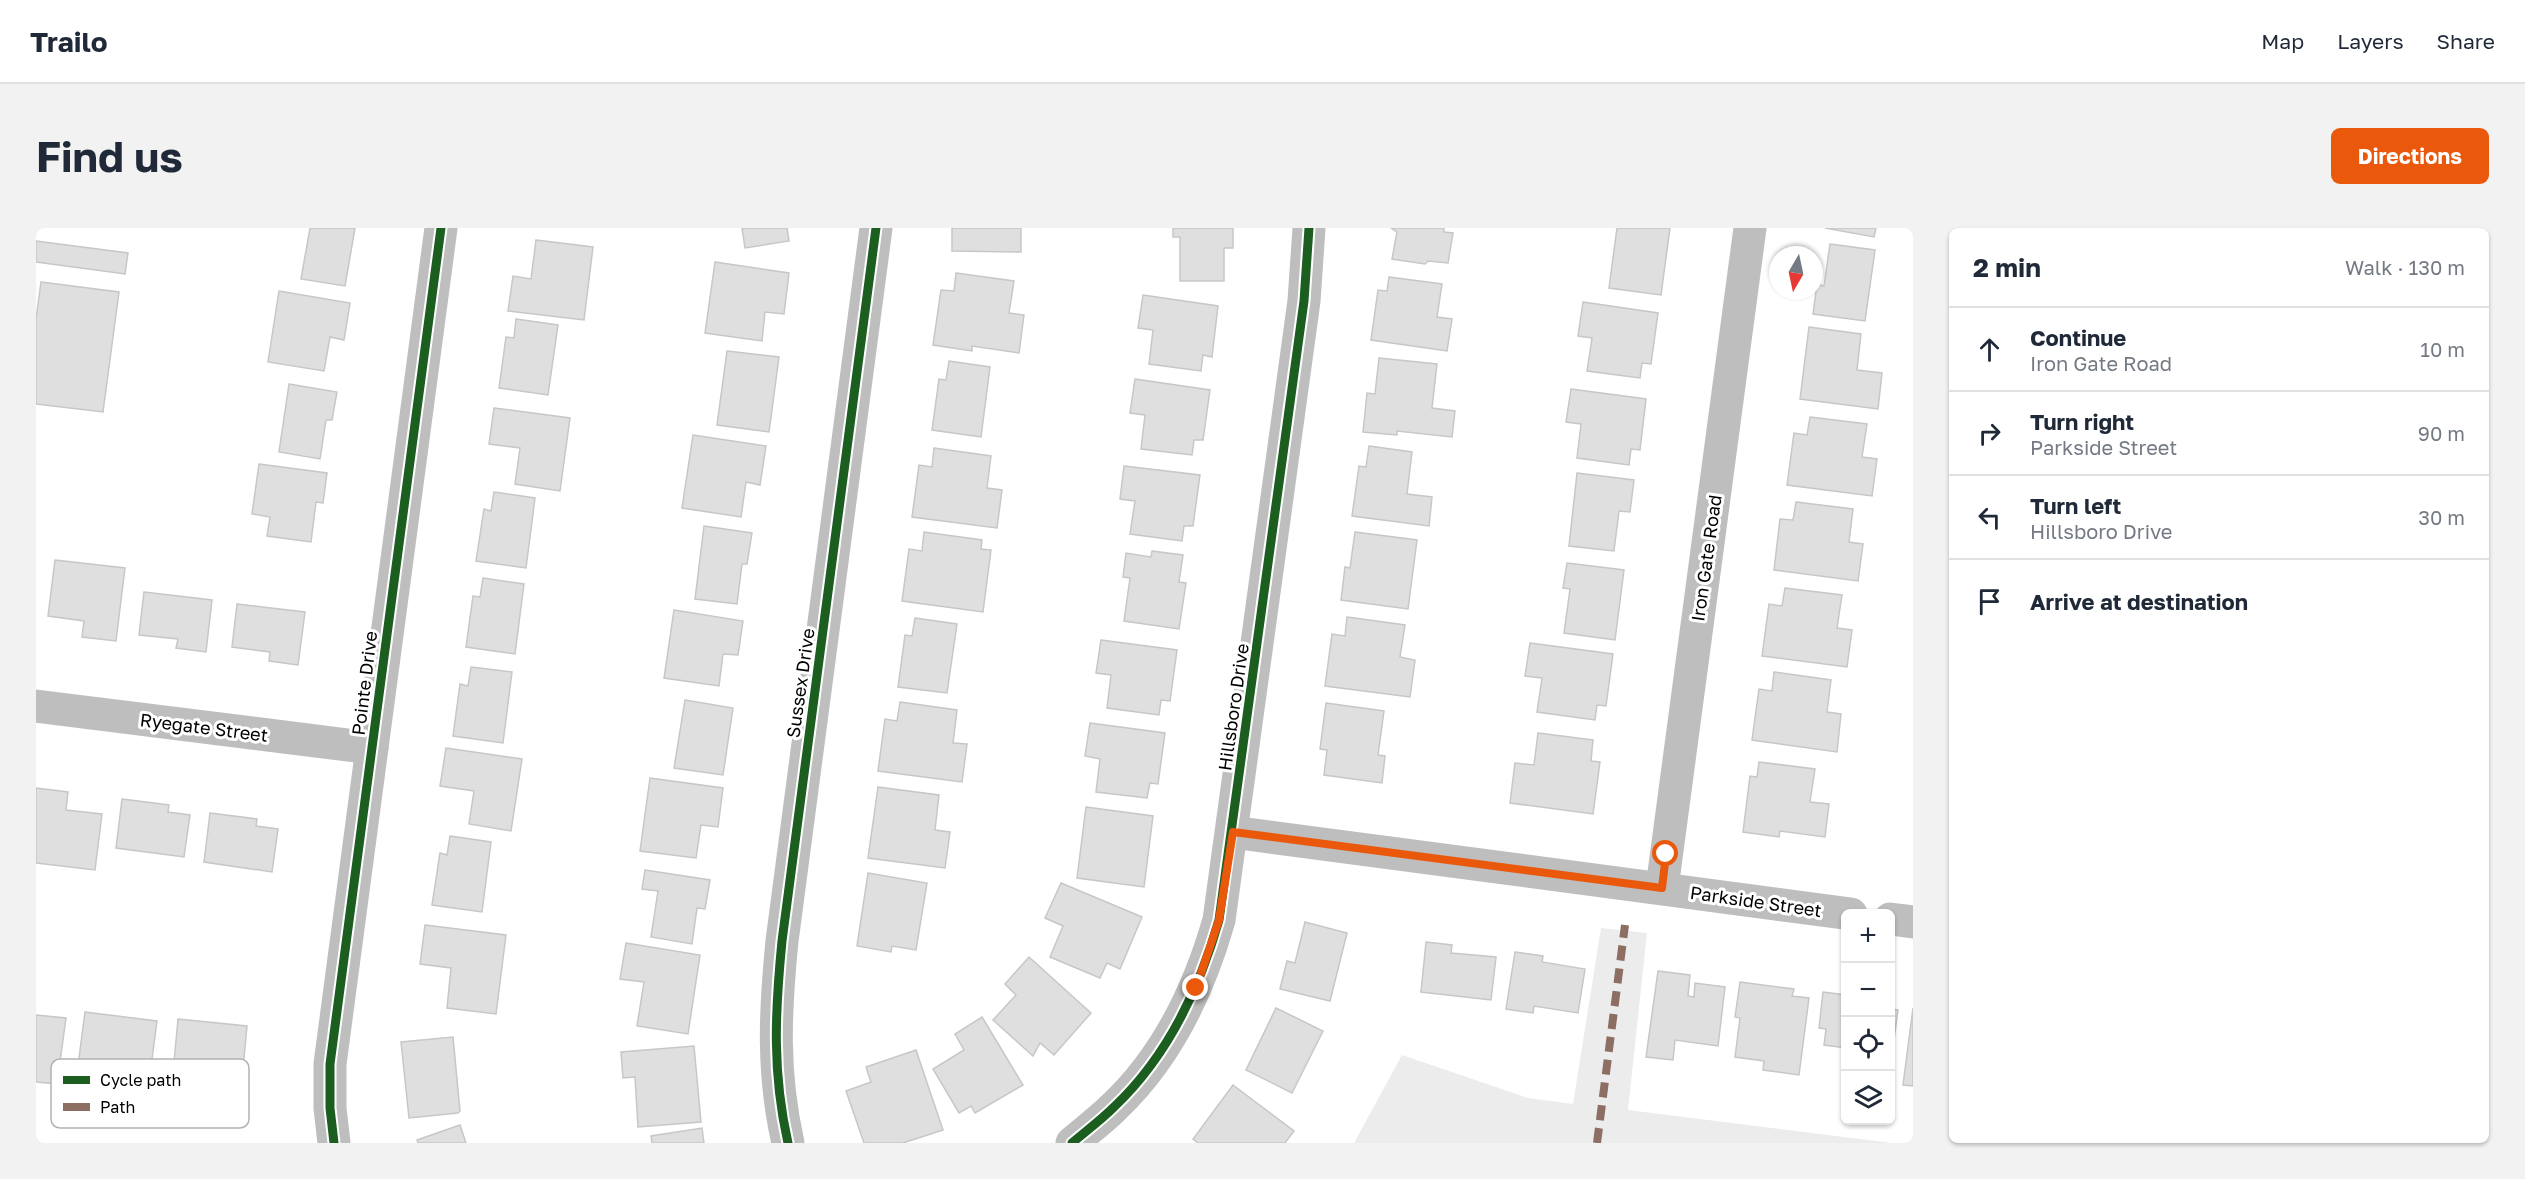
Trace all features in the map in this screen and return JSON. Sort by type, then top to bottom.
[{"type":"street","name":"Pointe Drive","points":[[334,1143],[330,1108],[330,1064],[441,228]]},
{"type":"street","name":"Sussex Drive","points":[[788,1143],[782,1117],[776,1060],[775,1011],[780,953],[876,228]]},
{"type":"street","name":"Hillsboro Drive","points":[[1072,1143],[1114,1107],[1161,1052],[1196,988],[1219,920],[1233,832],[1302,313],[1309,228]]},
{"type":"street","name":"Iron Gate Road","points":[[1662,888],[1750,228]]},
{"type":"street","name":"Ryegate Street","points":[[36,706],[372,748]]},
{"type":"street","name":"Parkside Street","points":[[1233,832],[1841,913]]},
{"type":"street","points":[[1895,920],[1913,922]]},
{"type":"shaded area","points":[[1601,928],[1647,933],[1628,1110],[1892,1143],[1354,1143],[1402,1055],[1528,1098],[1573,1104]]},
{"type":"building","points":[[310,228],[355,228],[345,286],[301,279]]},
{"type":"building","points":[[742,228],[787,228],[789,241],[745,248]]},
{"type":"building","points":[[952,228],[1021,228],[1021,252],[952,251]]},
{"type":"building","points":[[1173,228],[1233,228],[1233,248],[1224,248],[1224,281],[1180,281],[1180,237],[1173,237]]},
{"type":"building","points":[[1391,228],[1444,228],[1444,232],[1453,233],[1448,263],[1428,261],[1425,264],[1392,259],[1397,232]]},
{"type":"building","points":[[1617,228],[1670,228],[1661,295],[1609,288]]},
{"type":"building","points":[[1825,228],[1876,228],[1874,237]]},
{"type":"building","points":[[536,240],[593,247],[584,320],[508,311],[513,276],[531,279]]},
{"type":"building","points":[[36,241],[128,253],[125,274],[36,262]]},
{"type":"building","points":[[1830,244],[1875,250],[1865,321],[1813,314],[1815,300],[1823,300]]},
{"type":"building","points":[[715,262],[789,273],[784,314],[765,312],[762,341],[705,333]]},
{"type":"building","points":[[956,273],[1014,281],[1009,313],[1024,315],[1019,353],[972,346],[972,351],[933,345],[941,290],[954,291]]},
{"type":"building","points":[[1389,277],[1442,284],[1437,317],[1452,319],[1447,351],[1371,340],[1378,290],[1387,291]]},
{"type":"building","points":[[41,282],[119,292],[103,412],[36,404],[36,319]]},
{"type":"building","points":[[279,291],[350,303],[344,340],[330,337],[324,371],[268,362]]},
{"type":"building","points":[[1143,295],[1218,306],[1212,357],[1203,355],[1201,371],[1149,364],[1153,330],[1138,328]]},
{"type":"building","points":[[1583,302],[1658,313],[1651,364],[1642,363],[1640,378],[1587,371],[1592,338],[1578,336]]},
{"type":"building","points":[[516,319],[558,325],[548,395],[499,388],[506,337],[514,338]]},
{"type":"building","points":[[1809,327],[1861,334],[1857,370],[1882,373],[1878,409],[1800,399]]},
{"type":"building","points":[[727,351],[779,357],[769,432],[717,425]]},
{"type":"building","points":[[1379,358],[1437,364],[1432,408],[1455,411],[1452,437],[1397,431],[1397,435],[1363,432],[1367,393],[1375,394]]},
{"type":"building","points":[[949,361],[990,367],[981,437],[932,430],[939,379],[946,380]]},
{"type":"building","points":[[1135,379],[1210,390],[1203,440],[1194,440],[1192,455],[1141,449],[1145,415],[1130,413]]},
{"type":"building","points":[[289,384],[337,392],[332,420],[326,420],[320,459],[279,452]]},
{"type":"building","points":[[1571,389],[1646,399],[1640,450],[1631,449],[1629,465],[1577,458],[1581,424],[1566,422]]},
{"type":"building","points":[[494,408],[570,418],[560,491],[515,484],[520,448],[489,444]]},
{"type":"building","points":[[1810,417],[1867,424],[1862,457],[1877,459],[1872,496],[1787,485],[1794,433],[1807,435]]},
{"type":"building","points":[[693,435],[766,446],[760,485],[746,482],[741,517],[682,508]]},
{"type":"building","points":[[1369,446],[1412,452],[1407,494],[1432,497],[1429,526],[1352,516],[1359,466],[1366,467]]},
{"type":"building","points":[[934,448],[991,456],[987,488],[1002,490],[997,528],[912,517],[919,465],[932,467]]},
{"type":"building","points":[[259,464],[327,473],[323,503],[316,502],[311,542],[267,536],[270,517],[252,514]]},
{"type":"building","points":[[1124,466],[1200,475],[1193,526],[1184,526],[1182,541],[1130,534],[1135,501],[1120,499]]},
{"type":"building","points":[[1577,473],[1634,480],[1630,512],[1619,511],[1614,551],[1569,546]]},
{"type":"building","points":[[494,492],[535,498],[526,568],[476,561],[484,509],[491,511]]},
{"type":"building","points":[[1796,502],[1853,509],[1849,542],[1863,544],[1858,581],[1774,570],[1780,519],[1793,520]]},
{"type":"building","points":[[704,526],[752,533],[747,564],[742,564],[737,604],[695,599]]},
{"type":"building","points":[[924,532],[982,540],[981,549],[991,550],[983,612],[902,601],[909,549],[922,551]]},
{"type":"building","points":[[1355,532],[1417,540],[1408,609],[1341,600],[1345,567],[1350,568]]},
{"type":"building","points":[[1152,551],[1183,555],[1179,582],[1186,583],[1179,629],[1124,621],[1130,578],[1123,577],[1126,553],[1151,557]]},
{"type":"building","points":[[55,560],[125,568],[116,641],[82,637],[84,621],[48,616]]},
{"type":"building","points":[[1567,563],[1624,570],[1615,640],[1564,633],[1570,589],[1563,588]]},
{"type":"building","points":[[483,578],[524,584],[515,654],[466,647],[473,596],[480,597]]},
{"type":"building","points":[[1785,588],[1842,595],[1837,628],[1852,630],[1847,667],[1762,656],[1769,604],[1782,606]]},
{"type":"building","points":[[144,592],[212,600],[206,652],[176,648],[178,639],[139,635]]},
{"type":"building","points":[[237,604],[305,612],[298,665],[269,661],[270,652],[232,647]]},
{"type":"building","points":[[674,610],[743,621],[738,655],[723,654],[719,686],[664,678]]},
{"type":"building","points":[[1347,617],[1405,625],[1400,657],[1415,660],[1410,697],[1325,686],[1332,634],[1345,636]]},
{"type":"building","points":[[915,618],[957,624],[947,693],[898,687],[905,635],[912,636]]},
{"type":"building","points":[[1101,640],[1177,650],[1170,701],[1161,700],[1159,715],[1107,708],[1111,675],[1096,673]]},
{"type":"building","points":[[1530,643],[1613,654],[1606,706],[1597,705],[1595,720],[1537,712],[1542,678],[1525,676]]},
{"type":"building","points":[[471,667],[512,672],[503,743],[453,736],[460,684],[468,686]]},
{"type":"building","points":[[1774,672],[1831,680],[1827,712],[1841,714],[1837,752],[1752,740],[1759,689],[1772,691]]},
{"type":"building","points":[[685,700],[733,708],[723,775],[674,768]]},
{"type":"building","points":[[900,702],[957,710],[953,743],[967,744],[962,782],[878,771],[885,719],[897,721]]},
{"type":"building","points":[[1326,703],[1384,711],[1378,755],[1385,756],[1382,783],[1324,775],[1327,750],[1320,749]]},
{"type":"building","points":[[1090,723],[1165,733],[1158,784],[1150,783],[1147,798],[1096,792],[1100,759],[1085,756]]},
{"type":"building","points":[[1538,733],[1593,740],[1591,761],[1600,762],[1593,814],[1510,803],[1515,763],[1534,765]]},
{"type":"building","points":[[446,748],[522,759],[511,831],[469,824],[474,791],[440,786]]},
{"type":"building","points":[[1759,762],[1815,769],[1810,802],[1829,804],[1825,837],[1780,831],[1779,837],[1743,832],[1750,776],[1757,777]]},
{"type":"building","points":[[650,778],[723,788],[718,827],[701,825],[696,858],[640,851]]},
{"type":"building","points":[[878,787],[939,795],[935,830],[950,832],[945,868],[868,858]]},
{"type":"building","points":[[36,788],[68,792],[66,810],[102,814],[95,870],[36,863]]},
{"type":"building","points":[[122,799],[169,805],[168,812],[190,815],[184,857],[116,848]]},
{"type":"building","points":[[1086,807],[1153,816],[1144,887],[1077,878]]},
{"type":"building","points":[[210,813],[257,819],[256,826],[278,829],[272,872],[204,862]]},
{"type":"building","points":[[450,836],[491,842],[482,912],[432,905],[440,853],[447,855]]},
{"type":"building","points":[[645,870],[710,880],[705,909],[697,908],[692,944],[651,937],[658,891],[642,889]]},
{"type":"building","points":[[868,873],[927,883],[916,950],[892,946],[891,952],[857,946]]},
{"type":"building","points":[[1061,883],[1142,917],[1120,969],[1107,963],[1100,978],[1050,957],[1063,926],[1045,918]]},
{"type":"building","points":[[1305,922],[1347,933],[1330,1001],[1280,989],[1287,961],[1295,963]]},
{"type":"building","points":[[425,925],[506,935],[496,1014],[447,1008],[451,968],[420,964]]},
{"type":"building","points":[[1426,942],[1452,945],[1451,953],[1496,957],[1491,1000],[1421,992]]},
{"type":"building","points":[[626,943],[700,955],[688,1034],[637,1026],[644,982],[620,979]]},
{"type":"building","points":[[1515,952],[1543,956],[1542,962],[1585,969],[1578,1013],[1534,1006],[1533,1013],[1506,1009]]},
{"type":"building","points":[[1029,957],[1091,1013],[1054,1055],[1040,1043],[1033,1056],[993,1020],[1016,995],[1005,984]]},
{"type":"building","points":[[1658,971],[1690,975],[1688,996],[1694,997],[1695,983],[1725,987],[1718,1046],[1675,1040],[1673,1060],[1646,1057]]},
{"type":"building","points":[[1740,982],[1794,989],[1792,996],[1809,998],[1799,1075],[1763,1070],[1764,1061],[1735,1057],[1740,1018],[1735,1017]]},
{"type":"building","points":[[1823,992],[1841,994],[1841,1047],[1824,1045],[1826,1029],[1819,1028]]},
{"type":"building","points":[[1276,1008],[1323,1031],[1292,1093],[1246,1070]]},
{"type":"building","points":[[1913,1008],[1913,1086],[1903,1085]]},
{"type":"building","points":[[1895,1010],[1898,1010],[1895,1032]]},
{"type":"building","points":[[85,1012],[157,1021],[152,1059],[79,1059]]},
{"type":"building","points":[[36,1015],[66,1018],[60,1059],[51,1059],[51,1083],[36,1082]]},
{"type":"building","points":[[982,1017],[1023,1085],[975,1113],[971,1106],[959,1113],[933,1069],[964,1050],[955,1034]]},
{"type":"building","points":[[178,1019],[247,1026],[244,1059],[174,1059]]},
{"type":"building","points":[[453,1037],[460,1111],[409,1118],[401,1042]]},
{"type":"building","points":[[694,1046],[701,1122],[638,1127],[635,1077],[623,1078],[621,1052]]},
{"type":"building","points":[[916,1050],[943,1130],[903,1143],[864,1143],[846,1091],[871,1082],[866,1067]]},
{"type":"building","points":[[1233,1085],[1294,1131],[1285,1143],[1198,1143],[1193,1139]]},
{"type":"building","points":[[460,1125],[466,1143],[418,1143],[417,1140]]},
{"type":"building","points":[[702,1128],[704,1143],[652,1143],[651,1136]]},
{"type":"marked path","points":[[1597,1143],[1625,925]]},
{"type":"cycle path","points":[[334,1143],[330,1108],[330,1064],[441,228]]},
{"type":"cycle path","points":[[788,1143],[779,1091],[776,1042],[782,941],[876,228]]},
{"type":"cycle path","points":[[1072,1143],[1109,1112],[1133,1087],[1166,1044],[1202,972],[1219,920],[1304,301],[1309,228]]},
{"type":"route","points":[[1196,988],[1219,920],[1233,832],[1662,888],[1666,854]]}]
